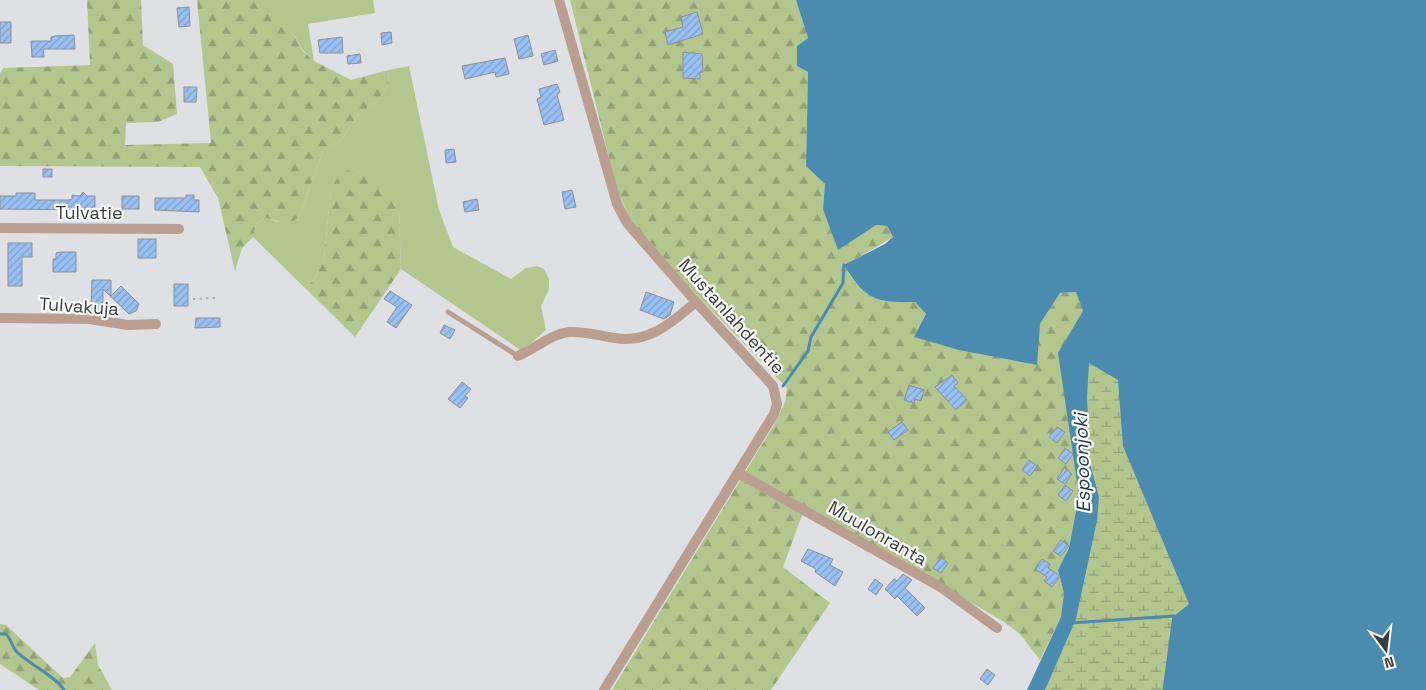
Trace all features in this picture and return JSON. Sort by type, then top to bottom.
[{"type":"street","name":"Mustanlahdentie","points":[[559,0],[617,204],[627,223],[776,390],[777,404],[774,414],[604,690]]},
{"type":"street","name":"Tulvatie","points":[[0,228],[178,229]]},
{"type":"street","points":[[518,356],[552,337],[568,332],[586,332],[617,339],[640,338],[662,330],[696,302]]},
{"type":"street","name":"Tulvakuja","points":[[0,318],[89,319],[128,325],[156,324]]},
{"type":"street","name":"Muulonranta","points":[[738,472],[942,588],[997,628]]},
{"type":"lane","points":[[448,312],[518,356]]},
{"type":"path","points":[[192,299],[215,298]]},
{"type":"green space","points":[[87,0],[141,0],[143,45],[173,64],[177,114],[158,122],[126,123],[125,145],[211,143],[197,0],[277,0],[277,23],[295,36],[302,50],[314,61],[351,80],[389,70],[388,85],[377,101],[358,114],[341,141],[324,148],[299,217],[288,224],[266,218],[256,224],[253,237],[242,248],[235,271],[218,198],[200,167],[0,166],[0,74],[3,68],[90,65]]},
{"type":"green space","points":[[277,0],[373,0],[375,13],[308,24],[314,61],[302,49],[295,36],[277,23]]},
{"type":"green space","points":[[570,0],[796,0],[808,38],[797,46],[797,65],[808,72],[806,166],[825,184],[823,210],[876,225],[887,226],[893,237],[844,266],[865,293],[890,302],[915,302],[926,314],[915,337],[1040,324],[1060,293],[1076,292],[1149,512],[1045,690],[1076,619],[1093,547],[1099,497],[1079,495],[1069,548],[1058,570],[1064,593],[1061,617],[1040,660],[1020,634],[1004,622],[808,507],[801,518],[783,567],[830,603],[771,690],[612,690],[774,425],[785,402],[787,388],[695,293],[631,221],[617,190]]},
{"type":"green space","points":[[409,66],[439,210],[453,247],[511,279],[526,268],[537,266],[544,269],[549,279],[549,290],[541,306],[546,330],[522,351],[401,269],[399,214],[331,188],[324,259],[316,277],[305,288],[253,237],[256,224],[266,218],[278,222],[299,217],[324,148],[341,141],[358,114],[377,101],[388,85],[389,70]]},
{"type":"green space","points":[[342,170],[362,172],[386,189],[399,215],[401,269],[355,337],[305,288],[316,277],[324,259],[331,188]]},
{"type":"green space","points":[[1134,299],[1426,690],[1045,690],[1076,619],[1097,521],[1099,497],[1090,464],[1087,397],[1089,363]]},
{"type":"green space","points":[[0,624],[6,625],[63,678],[70,677],[95,643],[98,665],[112,690],[39,690],[0,664]]},
{"type":"water","name":"Espoonjoki","points":[[796,0],[1426,0],[1426,690],[1164,690],[1174,616],[1189,604],[1123,446],[1118,380],[1089,363],[1087,397],[1090,464],[1099,497],[1097,521],[1076,619],[1045,690],[1027,690],[1061,617],[1064,593],[1058,570],[1069,548],[1079,495],[1058,353],[1083,311],[1076,292],[1060,293],[1040,324],[1037,365],[959,350],[914,337],[926,314],[915,302],[881,300],[873,297],[858,286],[844,265],[885,244],[893,237],[887,226],[876,225],[838,250],[823,209],[825,184],[806,166],[808,72],[797,66],[797,46],[808,38]]},
{"type":"building","points":[[189,7],[190,26],[179,27],[177,8]]},
{"type":"building","points":[[697,12],[703,34],[668,45],[665,32],[683,27],[681,17]]},
{"type":"building","points":[[0,22],[11,22],[11,43],[0,43]]},
{"type":"building","points":[[391,32],[392,43],[382,45],[381,33]]},
{"type":"building","points":[[74,35],[75,49],[43,49],[44,57],[32,57],[31,41],[51,41],[51,37]]},
{"type":"building","points":[[528,35],[533,56],[519,59],[514,39]]},
{"type":"building","points":[[342,37],[343,53],[320,53],[318,40]]},
{"type":"building","points":[[555,50],[558,61],[544,65],[541,54]]},
{"type":"building","points":[[683,52],[702,54],[703,72],[700,72],[700,79],[683,78]]},
{"type":"building","points":[[360,54],[361,63],[348,64],[347,56]]},
{"type":"building","points":[[505,58],[509,74],[496,77],[495,72],[465,79],[462,66]]},
{"type":"building","points":[[557,84],[560,92],[557,95],[564,120],[544,125],[537,99],[541,97],[539,89]]},
{"type":"building","points":[[184,87],[197,87],[196,102],[184,102]]},
{"type":"building","points":[[454,149],[456,162],[446,163],[445,150]]},
{"type":"building","points":[[43,169],[52,169],[52,177],[43,177]]},
{"type":"building","points":[[572,190],[576,207],[565,209],[562,192]]},
{"type":"building","points":[[83,192],[87,196],[95,196],[95,210],[0,209],[0,196],[16,196],[16,193],[35,193],[35,200],[69,200],[72,199],[72,195],[80,196]]},
{"type":"building","points":[[186,195],[194,195],[194,200],[199,200],[199,212],[155,210],[155,198],[186,198]]},
{"type":"building","points":[[122,196],[139,196],[139,209],[122,209]]},
{"type":"building","points":[[477,199],[479,210],[465,212],[463,202]]},
{"type":"building","points":[[138,239],[156,239],[156,258],[138,258]]},
{"type":"building","points":[[8,243],[32,243],[32,257],[22,257],[22,286],[8,286]]},
{"type":"building","points":[[76,252],[76,272],[53,272],[53,259],[56,259],[56,253]]},
{"type":"building","points":[[92,280],[111,280],[111,296],[121,286],[139,304],[136,311],[129,314],[103,289],[103,310],[91,310]]},
{"type":"building","points":[[174,284],[188,284],[188,306],[174,306]]},
{"type":"building","points":[[390,291],[412,305],[396,328],[387,322],[397,307],[384,299]]},
{"type":"building","points":[[646,292],[674,302],[670,315],[664,319],[640,310]]},
{"type":"building","points":[[196,318],[220,318],[220,327],[195,328]]},
{"type":"building","points":[[444,325],[455,330],[450,339],[440,333]]},
{"type":"building","points":[[952,375],[958,383],[954,386],[967,400],[956,410],[935,387]]},
{"type":"building","points":[[462,382],[471,389],[465,396],[468,398],[460,408],[448,399]]},
{"type":"building","points":[[909,385],[924,390],[921,401],[915,399],[914,403],[904,400]]},
{"type":"building","points":[[902,422],[908,430],[894,440],[888,432]]},
{"type":"building","points":[[1057,427],[1065,432],[1057,443],[1049,437]]},
{"type":"building","points":[[1065,448],[1073,454],[1066,464],[1058,458]]},
{"type":"building","points":[[1029,460],[1037,466],[1030,476],[1022,470]]},
{"type":"building","points":[[1064,468],[1072,474],[1065,484],[1057,479]]},
{"type":"building","points":[[1065,485],[1073,491],[1066,501],[1058,495]]},
{"type":"building","points":[[1061,540],[1069,546],[1061,556],[1053,551]]},
{"type":"building","points":[[808,549],[833,559],[830,565],[843,572],[835,586],[815,572],[816,569],[801,561]]},
{"type":"building","points":[[941,557],[948,563],[941,573],[933,568]]},
{"type":"building","points":[[1042,559],[1050,564],[1048,568],[1060,576],[1052,587],[1044,581],[1047,577],[1035,569]]},
{"type":"building","points":[[903,574],[912,580],[905,588],[925,608],[917,616],[897,596],[895,599],[885,589],[894,579],[897,581]]},
{"type":"building","points":[[875,579],[883,585],[876,595],[868,589]]},
{"type":"building","points":[[987,669],[995,675],[988,685],[980,679]]},
{"type":"waterway","points":[[783,386],[808,351],[811,337],[843,283],[844,265]]},
{"type":"waterway","points":[[1070,623],[1174,616],[1164,690]]},
{"type":"waterway","points":[[0,634],[6,634],[16,651],[55,680],[64,690]]}]
